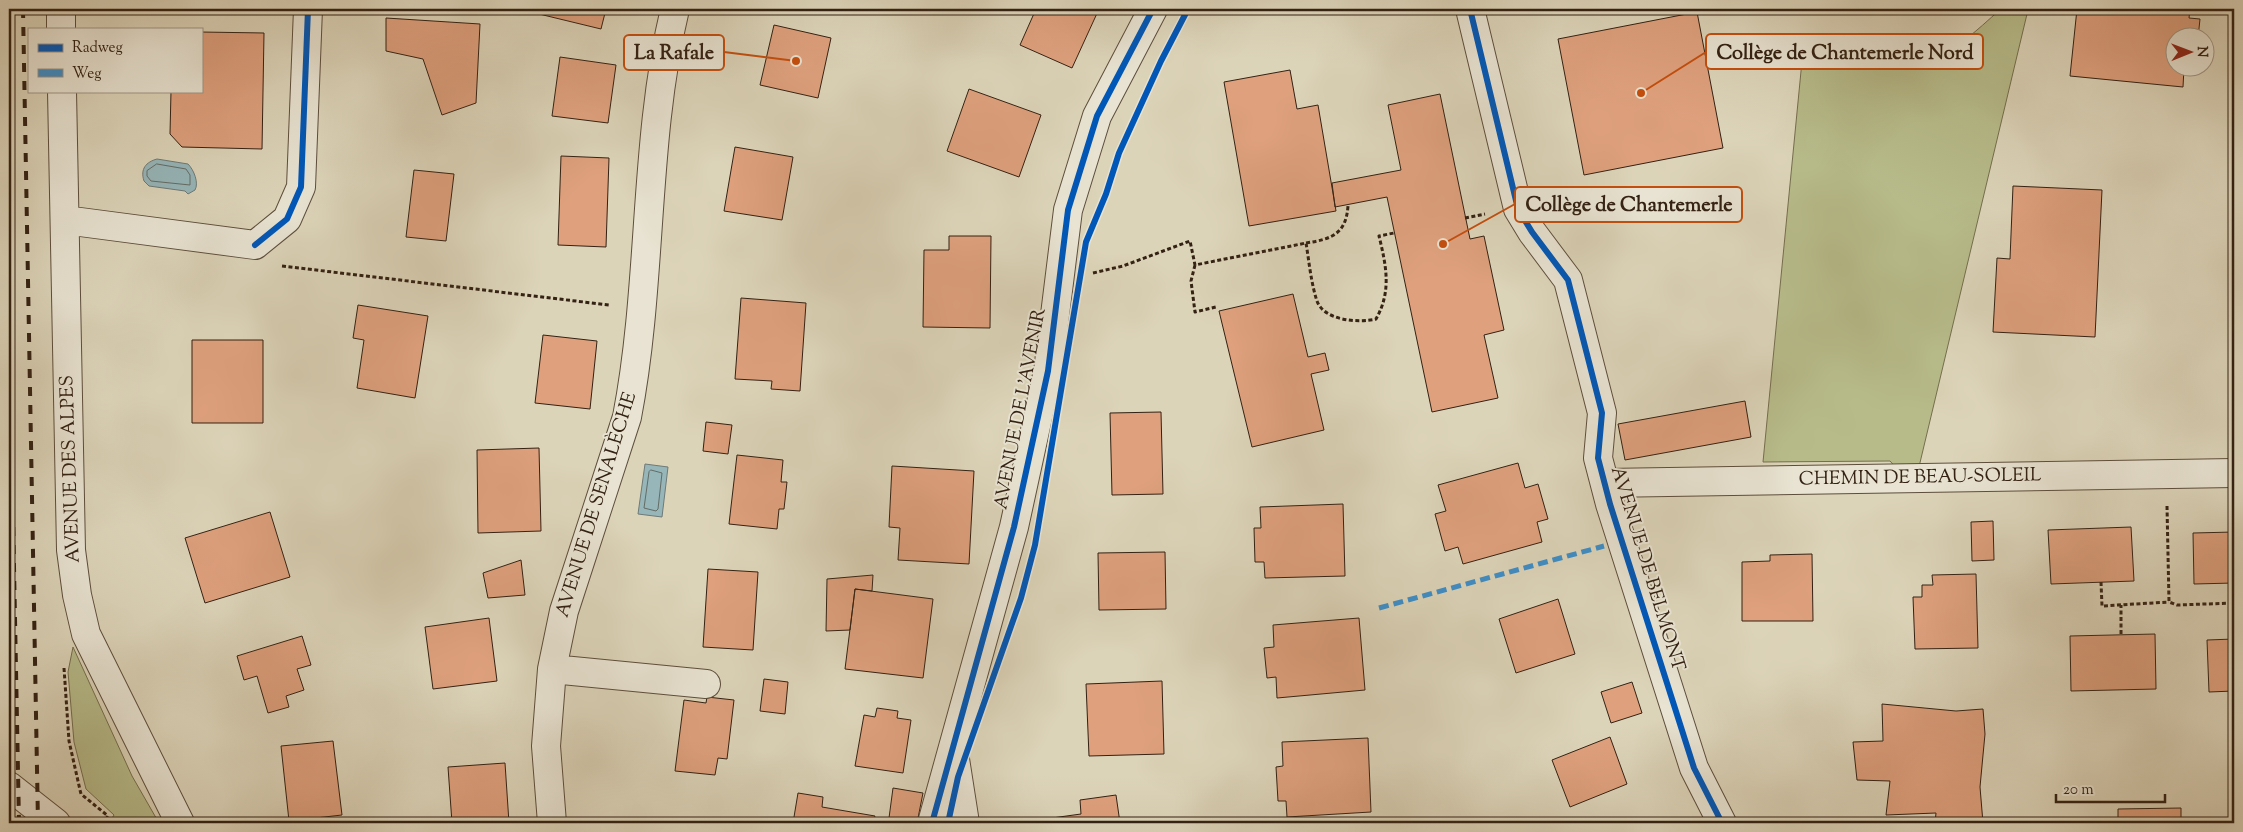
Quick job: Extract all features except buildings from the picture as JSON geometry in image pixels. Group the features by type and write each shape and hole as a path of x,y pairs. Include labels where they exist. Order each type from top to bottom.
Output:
{"street":[{"path":"61,9 61,28"},
{"path":"65,220 256,245 287,220 300,186 308,9"},
{"name":"AVENUE DE SENALÈCHE","path":"552,823 546,746 552,669 564,611 627,417 633,385 641,312 658,103 675,9"},
{"name":"AVENUE DE L'AVENIR","path":"932,823 954,750 1014,527 1046,380 1068,210 1097,116 1153,9"},
{"name":"AVENUE DE BELMONT","path":"1470,9 1518,209 1532,232 1568,280 1602,413 1598,458 1610,504 1694,768 1722,823"},
{"name":"AVENUE DES ALPES","path":"62,92 72,550 77,595 86,634 180,823"},
{"name":"CHEMIN DE BEAU-SOLEIL","path":"1605,483 2234,473"},
{"path":"552,669 706,684"},
{"path":"954,750 965,823"},
{"path":"9,786 56,823"}],"path":[{"path":"1195,265 1324,240 1338,233 1347,220 1348,206"},
{"path":"1306,243 1318,303 1335,318 1366,321 1376,318 1387,294 1388,278 1380,236 1394,233"},
{"path":"1088,274 1123,266 1190,240 1195,265 1191,281 1195,312 1216,307"},
{"path":"256,245 274,265 614,306"},
{"path":"2167,505 2168,602"},
{"path":"2102,582 2102,606 2168,602 2177,605 2234,603"},
{"path":"2120,634 2121,605"},
{"path":"65,666 63,674 69,741 80,790 81,794 108,816 104,822"}],"green space":[{"path":"2001,9 2020,9 2027,14 1918,471 1901,473 1890,461 1763,462 1802,61 1843,66 1885,67 1925,59 1945,52 1963,41"},
{"path":"73,647 132,776 159,823 109,823 114,815 86,789 74,742 68,672"}],"water":[{"path":"157,159 188,164 195,177 195,190 188,194 185,191 149,186 144,181 143,170 147,164"},
{"path":"645,464 668,467 662,517 638,514"}],"railway":[{"path":"23,9 38,823"},
{"path":"9,311 19,823"}],"marked path":[{"path":"1379,608 1604,546"}],"cycle path":[{"path":"255,245 287,219 301,187 308,9"},
{"path":"932,823 1014,527 1048,371 1068,210 1097,116 1153,9"},
{"path":"948,823 958,777 1021,598 1035,545 1086,242 1106,194 1119,153 1161,61 1188,9"},
{"path":"1470,9 1518,209 1532,232 1568,280 1602,413 1598,458 1610,504 1694,768 1722,823"}],"place":[{"name":"La Rafale","path":"796,61"},
{"name":"Collège de Chantemerle Nord","path":"1641,93"},
{"name":"Collège de Chantemerle","path":"1443,244"}]}
